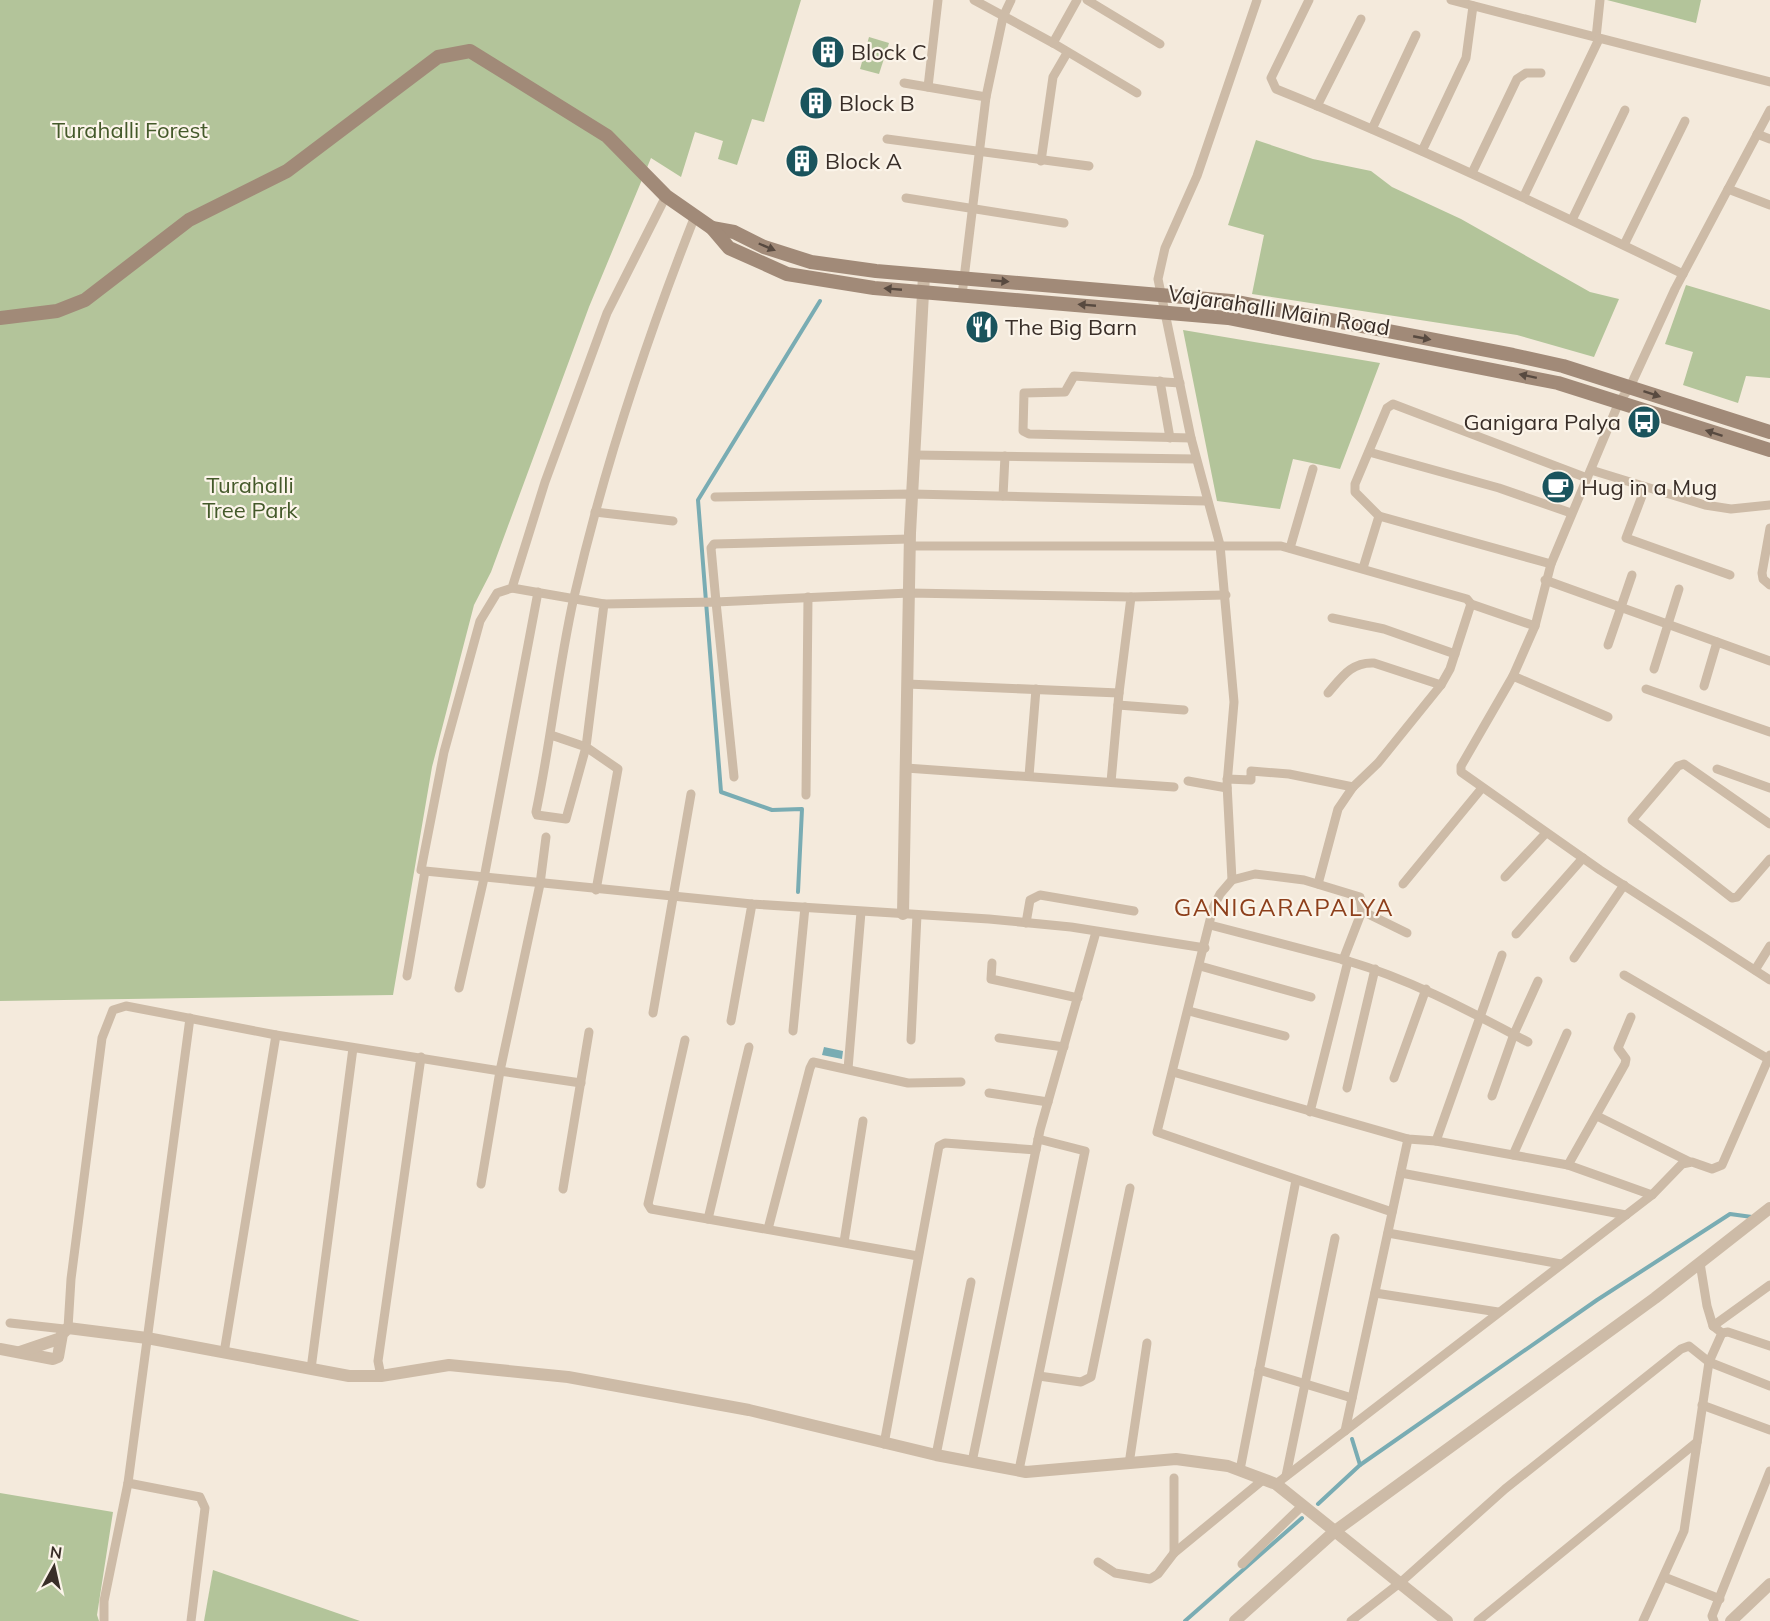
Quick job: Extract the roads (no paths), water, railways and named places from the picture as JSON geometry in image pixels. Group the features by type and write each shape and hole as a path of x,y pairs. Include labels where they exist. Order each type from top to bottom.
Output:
{"main road":[{"name":"Vajarahalli Main Road","path":"0,318 57,311 85,300 189,220 286,171 438,57 470,51 607,136 666,196 712,228 729,248 787,274 839,284 1228,318 1558,383 1770,450"},
{"name":"Vajarahalli Main Road","path":"712,228 734,232 764,247 811,262 924,275 1231,301 1513,355 1563,366 1770,432"}],"street":[{"path":"928,87 938,0"},
{"path":"974,0 1053,43 1137,93"},
{"path":"962,295 986,97 1003,17 1011,0"},
{"path":"1053,43 1077,0"},
{"path":"1087,0 1160,44"},
{"path":"1232,880 1227,784 1234,702 1220,545 1206,501 1191,438 1158,279 1165,248 1197,176 1257,0"},
{"path":"1309,0 1271,78 1276,89 1524,196 1683,274"},
{"path":"1452,0 1770,82"},
{"path":"1524,196 1598,39 1600,0"},
{"path":"1422,151 1466,58 1473,6"},
{"path":"1317,106 1361,19"},
{"path":"1372,129 1416,35"},
{"path":"1041,161 1053,77 1067,53"},
{"path":"1472,173 1517,79 1526,73 1541,73"},
{"path":"904,83 986,97"},
{"path":"1572,220 1625,110"},
{"path":"1770,110 1683,274 1630,387 1619,402 1551,564 1545,580 1535,626 1513,676 1461,766 1461,772 1546,833 1770,980"},
{"path":"1624,245 1685,121"},
{"path":"1757,134 1770,140"},
{"path":"887,139 1089,166"},
{"path":"1728,189 1770,205"},
{"path":"512,588 545,482 606,313 666,196"},
{"path":"906,198 1064,224"},
{"path":"604,604 586,747 566,819 537,815 574,600 595,512 664,294 695,216"},
{"path":"903,914 910,542 924,275"},
{"path":"1180,383 1074,376 1065,392 1026,392 1023,396 1023,431 1029,434 1191,438"},
{"path":"1160,381 1170,438"},
{"path":"1551,564 1379,516 1355,492 1355,484 1388,408 1393,404 1589,474 1716,507 1731,509 1770,505"},
{"path":"1369,452 1498,488 1571,513"},
{"path":"914,455 1196,459"},
{"path":"1003,496 1005,456"},
{"path":"1290,548 1313,469"},
{"path":"1645,488 1626,538 1730,575"},
{"path":"715,497 912,494 1206,501"},
{"path":"595,512 673,521"},
{"path":"1363,568 1379,516"},
{"path":"1770,528 1762,573 1763,579 1770,585"},
{"path":"734,777 711,548 714,544 910,542 1220,545 1290,548 1467,599 1471,604 1535,626"},
{"path":"1608,645 1632,575"},
{"path":"1545,580 1770,661"},
{"path":"1205,948 1026,923 752,904 596,890 421,870 462,678 480,621 497,593 512,588 604,604 716,602 909,592 1131,597 1226,595"},
{"path":"1654,669 1679,590"},
{"path":"459,988 484,878 538,592"},
{"path":"806,795 808,597"},
{"path":"1111,782 1131,597"},
{"path":"1317,884 1338,809 1353,787 1378,763 1441,685 1455,654 1471,604"},
{"path":"1332,618 1384,629 1455,654"},
{"path":"1704,686 1717,642"},
{"path":"1328,693 1354,665 1364,663 1374,663 1441,685"},
{"path":"1513,676 1608,717"},
{"path":"907,684 1119,693"},
{"path":"1029,776 1036,689"},
{"path":"1646,689 1770,732"},
{"path":"1118,705 1184,710"},
{"path":"551,735 586,747 618,769 596,890"},
{"path":"1769,863 1737,897 1732,898 1632,820 1678,766 1684,764 1770,825"},
{"path":"906,768 1174,787"},
{"path":"1717,769 1770,788"},
{"path":"1188,782 1227,784 1251,780 1251,771 1289,774 1353,787"},
{"path":"1403,884 1482,788"},
{"path":"653,1013 691,794"},
{"path":"1505,878 1546,833"},
{"path":"481,1184 500,1071 540,884 546,837"},
{"path":"1516,934 1583,858"},
{"path":"407,976 425,871"},
{"path":"1310,1112 1345,961 1362,911 1360,897 1317,884 1255,874 1232,880 1220,894 1213,908 1205,948 1157,1132 1392,1212"},
{"path":"1574,958 1624,885"},
{"path":"1026,923 1030,900 1040,895 1134,910"},
{"path":"731,1021 752,904"},
{"path":"794,1031 805,907"},
{"path":"1362,911 1407,933"},
{"path":"848,1069 861,912"},
{"path":"911,1040 917,915"},
{"path":"1210,925 1376,969 1426,989 1528,1042"},
{"path":"972,1462 1038,1139 1096,932"},
{"path":"1755,970 1770,946"},
{"path":"1436,1141 1502,955"},
{"path":"992,963 991,979 1078,998"},
{"path":"1200,966 1311,997"},
{"path":"1347,1088 1376,969"},
{"path":"1597,1116 1688,1161 1712,1169 1722,1165 1769,1058 1624,975"},
{"path":"1492,1096 1514,1034 1538,981"},
{"path":"1394,1078 1426,989"},
{"path":"0,1349 53,1359 58,1357 65,1332 102,1038 113,1010 126,1006 276,1035 581,1083"},
{"path":"1189,1011 1285,1036"},
{"path":"1568,1165 1625,1064 1626,1059 1618,1048 1618,1041 1631,1017"},
{"path":"104,1621 104,1601 128,1483 190,1018"},
{"path":"563,1189 589,1032"},
{"path":"1514,1155 1567,1033"},
{"path":"224,1353 276,1035"},
{"path":"999,1038 1064,1047"},
{"path":"685,1040 648,1204 653,1210 918,1256"},
{"path":"708,1219 749,1047"},
{"path":"311,1369 353,1048"},
{"path":"381,1377 378,1361 421,1057"},
{"path":"768,1229 811,1064 817,1062 908,1083 961,1082"},
{"path":"1173,1072 1408,1139 1436,1141 1568,1165 1652,1195"},
{"path":"989,1093 1048,1102"},
{"path":"844,1242 863,1120"},
{"path":"1019,1470 1085,1151 1038,1139"},
{"path":"1345,1431 1408,1139"},
{"path":"884,1444 941,1143 1036,1150"},
{"path":"1098,1562 1114,1573 1150,1579 1158,1574 1174,1553 1270,1482 1286,1476 1652,1195 1682,1164 1688,1161"},
{"path":"1401,1173 1626,1215"},
{"path":"1240,1470 1296,1180"},
{"path":"1039,1376 1081,1382 1091,1377 1130,1188"},
{"path":"1235,1621 1335,1531 1700,1263 1761,1215"},
{"path":"1388,1233 1561,1264"},
{"path":"1286,1476 1335,1238"},
{"path":"1700,1263 1713,1326 1722,1333 1728,1332 1770,1346"},
{"path":"936,1455 971,1282"},
{"path":"1713,1326 1770,1286"},
{"path":"1375,1293 1498,1312"},
{"path":"10,1323 65,1332 147,1338 349,1376 381,1377 449,1365 567,1377 749,1410 884,1444 1019,1470 1176,1459 1228,1466 1270,1482 1303,1505 1447,1621"},
{"path":"19,1353 65,1332"},
{"path":"1643,1621 1684,1531 1709,1362 1722,1333"},
{"path":"1129,1464 1147,1342"},
{"path":"1351,1621 1401,1582 1504,1489 1681,1349 1689,1346 1709,1362 1770,1386"},
{"path":"1259,1370 1352,1398"},
{"path":"1702,1405 1770,1430"},
{"path":"1478,1621 1697,1442"},
{"path":"1714,1621 1712,1616 1770,1471"},
{"path":"1174,1478 1174,1553"},
{"path":"128,1483 200,1497 204,1502 191,1621"},
{"path":"1242,1564 1303,1505"},
{"path":"1664,1577 1720,1599"},
{"path":"1731,1621 1770,1584"}],"water":[{"path":"824,1047 843,1051 842,1059 822,1055"}],"waterway":[{"path":"798,892 802,809 772,810 721,792 698,500 820,301"},
{"path":"1318,1504 1360,1465 1597,1300 1730,1214 1752,1217"},
{"path":"1352,1439 1360,1465"},
{"path":"1185,1621 1302,1518"}],"place":[{"name":"Block C","path":"828,52"},
{"name":"Block B","path":"816,103"},
{"name":"Block A","path":"802,161"},
{"name":"The Big Barn","path":"982,327"},
{"name":"Ganigara Palya","path":"1644,422"},
{"name":"Hug in a Mug","path":"1558,487"}],"district":[{"name":"GANIGARAPALYA","path":"1284,908"}],"park label":[{"name":"Turahalli Forest","path":"130,130"},
{"name":"Turahalli Tree Park","path":"250,498"}]}
